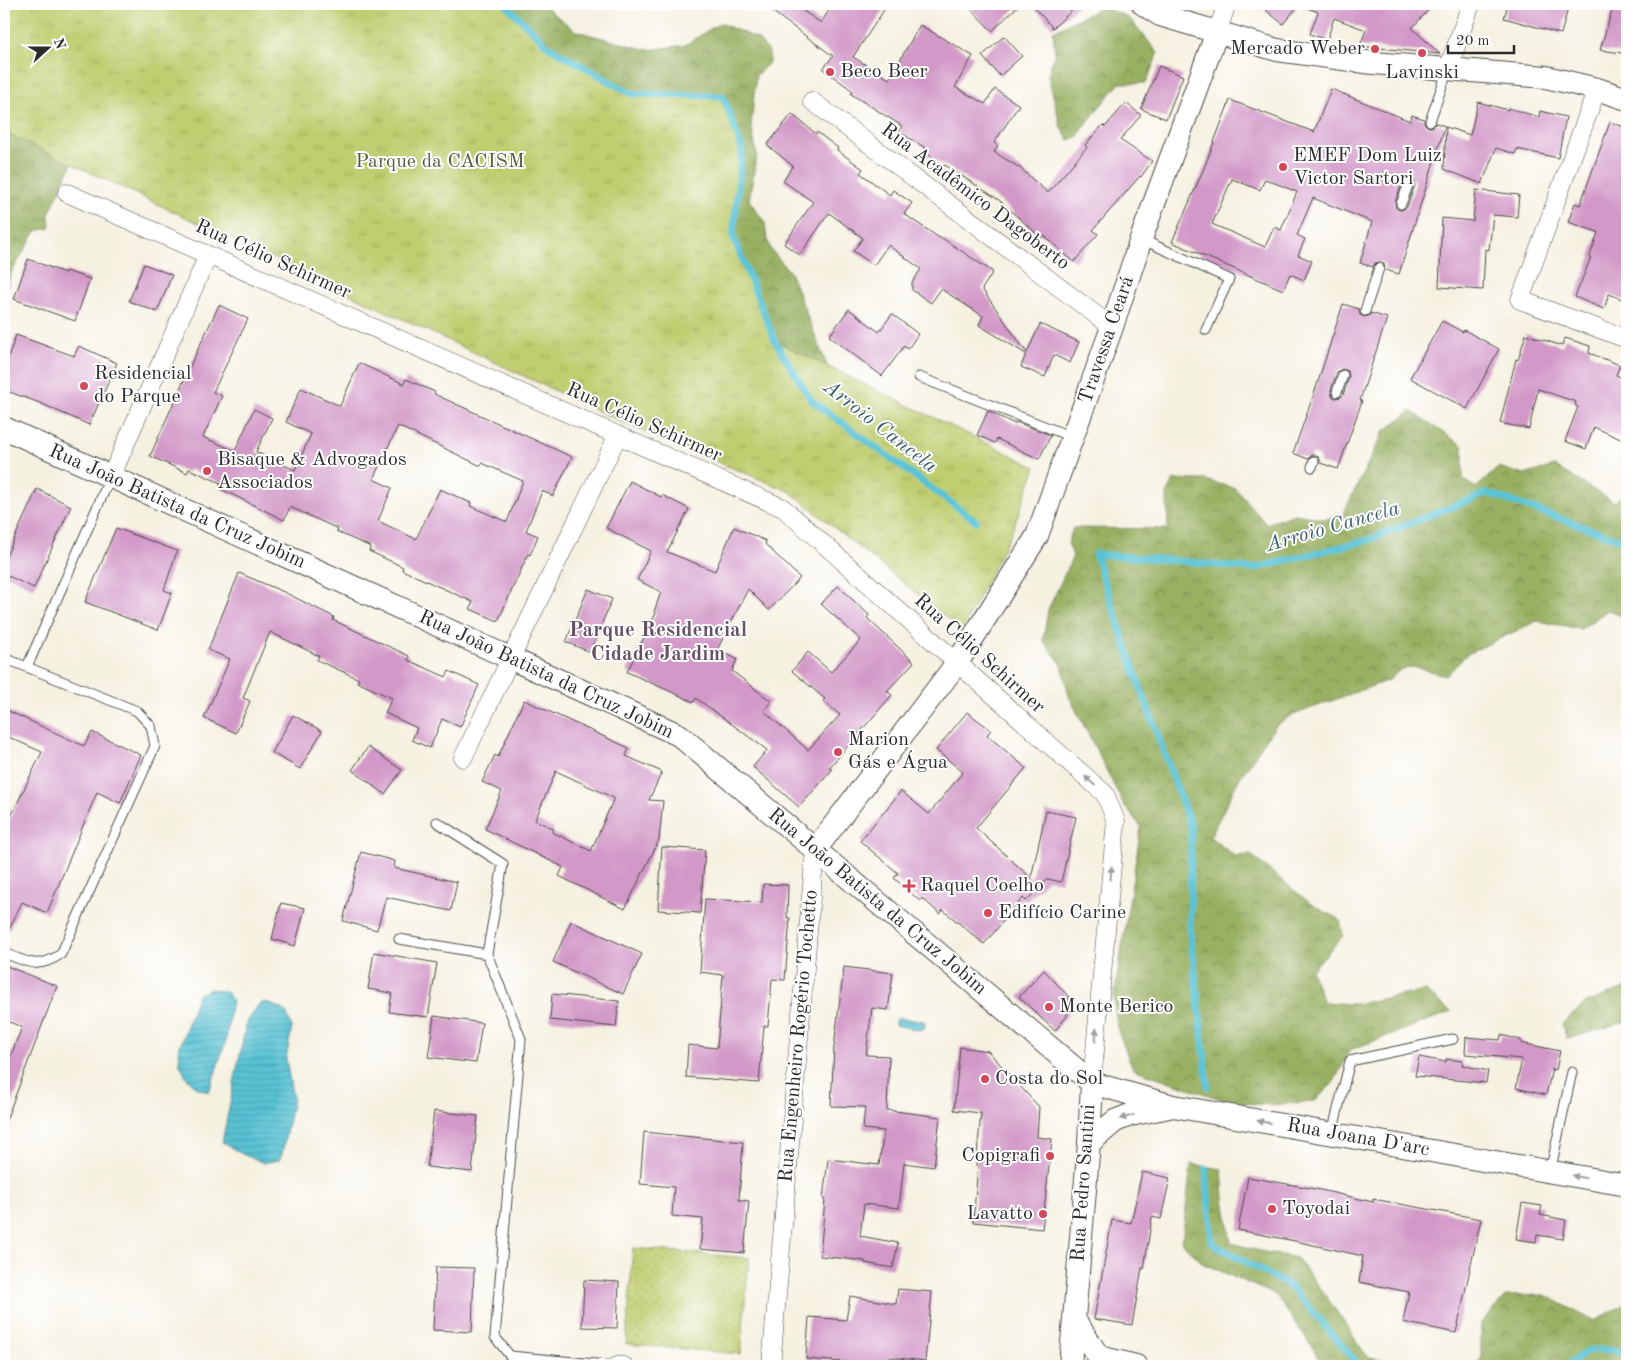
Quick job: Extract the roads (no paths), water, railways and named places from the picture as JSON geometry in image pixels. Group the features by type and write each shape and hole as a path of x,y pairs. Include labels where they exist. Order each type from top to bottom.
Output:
{"street":[{"path":"1143,4 1160,15 1277,50 1373,63 1546,77 1597,89 1627,100"},
{"name":"Travessa Ceará","path":"957,663 1037,536 1141,239 1227,4"},
{"path":"1448,69 1471,4"},
{"path":"1597,89 1520,300 1627,339"},
{"name":"Rua Acadêmico Dagoberto","path":"812,101 1112,326"},
{"name":"Rua Célio Schirmer","path":"67,192 783,508 1104,794 1116,821"},
{"path":"110,477 208,255"},
{"name":"Rua João Batista da Cruz Jobim","path":"4,428 678,735 1092,1083"},
{"path":"463,758 618,435"},
{"path":"815,850 957,663"},
{"name":"Rua Pedro Santini","path":"1070,1366 1092,1083 1116,821"},
{"name":"Rua Engenheiro Rogério Tochetto","path":"771,1366 815,850"},
{"name":"Rua Joana D'arc","path":"1092,1083 1172,1106 1627,1185"},
{"path":"1088,1143 1115,1121 1130,1115 1172,1106"},
{"path":"1074,1319 1092,1362 1136,1366"}],"lane":[{"path":"1430,121 1448,69"},
{"path":"1402,204 1409,183"},
{"path":"1141,239 1229,279 1206,330"},
{"path":"1365,311 1380,268"},
{"path":"1337,392 1344,375"},
{"path":"919,377 1073,437"},
{"path":"27,667 110,477"},
{"path":"4,658 137,711 150,726 155,746 61,954 49,962 33,964 4,953"},
{"path":"437,822 503,864 487,954 521,1038 495,1337 510,1356 620,1366"},
{"path":"399,939 487,954"},
{"path":"1332,1134 1350,1061 1453,1039"},
{"path":"1550,1172 1572,1072"}],"water":[{"path":"212,989 227,993 232,1000 226,1040 209,1092 197,1088 186,1077 180,1064 179,1049 198,994"},
{"path":"265,1002 286,1012 292,1027 286,1059 293,1099 282,1154 279,1160 264,1163 242,1154 222,1142 246,1024 258,1005"},
{"path":"899,1018 924,1021 924,1029 919,1030 895,1025 895,1020"}],"waterway":[{"name":"Arroio Cancela","path":"505,4 549,47 632,94 723,96 742,149 733,236 775,341 811,400 976,521"},
{"name":"Arroio Cancela","path":"1208,1086 1190,930 1191,827 1133,667 1095,554 1252,569 1368,540 1487,493 1627,542"},
{"path":"1206,1169 1212,1243 1291,1287 1360,1366"},
{"path":"1565,1366 1589,1350 1627,1351"}],"place":[{"name":"Mercado Weber","path":"1375,49"},
{"name":"Lavinski","path":"1422,53"},
{"name":"Beco Beer","path":"830,72"},
{"name":"EMEF Dom Luiz Victor Sartori","path":"1283,167"},
{"name":"Residencial do Parque","path":"84,386"},
{"name":"Bisaque & Advogados Associados","path":"207,471"},
{"name":"Marion Gás e Água","path":"838,752"},
{"name":"Raquel Coelho","path":"909,886"},
{"name":"Edifício Carine","path":"988,913"},
{"name":"Monte Berico","path":"1049,1007"},
{"name":"Costa do Sol","path":"985,1079"},
{"name":"Copigrafi","path":"1050,1156"},
{"name":"Toyodai","path":"1272,1209"},
{"name":"Lavatto","path":"1043,1214"}],"district":[{"name":"Parque Residencial Cidade Jardim","path":"658,642"}],"park label":[{"name":"Parque da CACISM","path":"440,162"}]}
